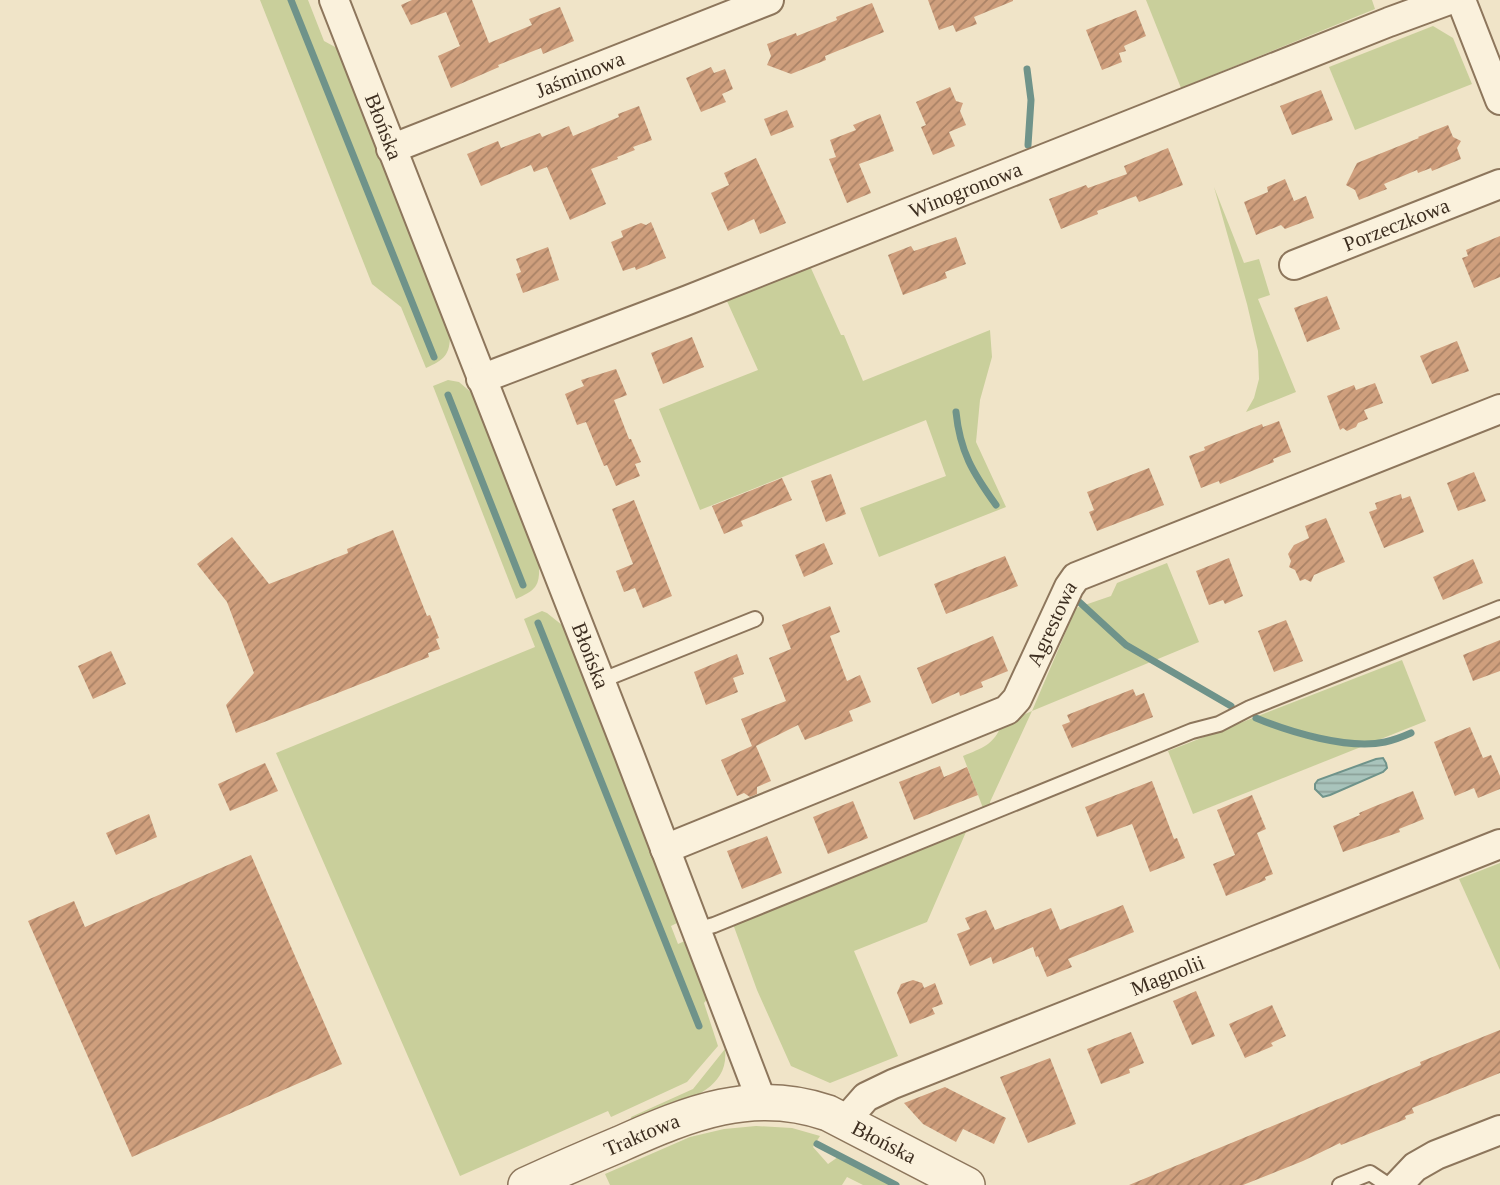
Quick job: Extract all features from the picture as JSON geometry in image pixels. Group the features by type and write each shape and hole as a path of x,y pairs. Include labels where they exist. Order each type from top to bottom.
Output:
{"street":[{"name":"Błońska","path":"334,0 762,1102 811,1107 845,1121 967,1185"},
{"name":"Jaśminowa","path":"391,149 769,0"},
{"name":"Winogronowa","path":"481,379 1449,0"},
{"path":"1461,0 1500,100"},
{"name":"Porzeczkowa","path":"1294,265 1500,184"},
{"name":"Agrestowa","path":"665,849 1007,710 1017,699 1076,577 1500,410"},
{"name":"Magnolii","path":"845,1121 866,1097 893,1083 1500,844"},
{"name":"Traktowa","path":"526,1185 696,1113 731,1104 762,1102"},
{"path":"1398,1185 1415,1167 1436,1155 1500,1130"}],"lane":[{"path":"696,930 1179,737 1219,724 1250,708 1500,608"},
{"path":"600,681 755,620"},
{"path":"1340,1185 1370,1173 1388,1185"}],"green space":[{"path":"260,0 308,0 324,41 337,48 450,335 445,356 426,368 401,307 372,284"},
{"path":"1146,0 1372,0 1375,9 1181,88"},
{"path":"1433,26 1453,38 1472,84 1355,130 1329,67"},
{"path":"1214,187 1244,263 1259,259 1270,295 1258,299 1296,392 1246,412 1254,398 1259,379 1258,351"},
{"path":"810,266 863,381 990,330 992,357 980,400 976,442 1006,507 879,557 860,508 946,476 926,420 700,510 659,409 758,370 726,299"},
{"path":"448,380 459,382 473,394 539,565 535,587 516,599 433,386"},
{"path":"1167,563 1199,642 1032,711 1076,608 1111,596 1117,583"},
{"path":"542,611 562,625 679,922 671,926 678,944 687,940 709,997 704,1003 718,1046 687,1082 611,1117 608,1111 460,1176 276,753 535,647 524,619"},
{"path":"1402,660 1426,721 1193,814 1168,751"},
{"path":"1032,711 990,802 991,805 983,808 963,756 991,741 1002,724"},
{"path":"969,825 927,922 854,951 898,1056 830,1083 791,1066 757,990 733,924"},
{"path":"1500,863 1500,970 1459,879"},
{"path":"725,1049 722,1071 710,1086 693,1097 633,1124 631,1117 693,1089"},
{"path":"756,1126 792,1128 820,1136 813,1147 828,1164 838,1157 891,1185 863,1185 847,1177 842,1185 610,1185 605,1174 690,1137 724,1129"}],"water":[{"path":"1383,758 1387,768 1383,772 1323,797 1315,789 1318,780"}],"building":[{"path":"412,0 472,0 489,43 532,25 529,19 560,7 574,41 543,54 541,48 451,88 438,56 460,46 446,12 411,25 401,5"},
{"path":"928,0 1013,1 974,17 977,24 956,32 953,25 939,30"},
{"path":"872,3 884,32 825,56 826,60 791,74 767,65 771,56 767,44 796,33 797,36"},
{"path":"1136,10 1146,36 1124,46 1126,51 1119,53 1122,62 1102,70 1086,30"},
{"path":"711,67 714,73 725,69 733,89 722,94 726,102 701,112 686,78"},
{"path":"950,87 956,101 963,103 960,111 966,125 949,132 955,146 933,155 921,127 926,125 916,102"},
{"path":"1321,90 1333,120 1292,135 1280,106"},
{"path":"639,106 652,140 633,147 635,150 617,157 618,159 591,169 606,204 570,220 547,167 534,172 531,165 481,186 467,154 498,141 501,148 540,133 542,137 569,126 573,136"},
{"path":"787,110 794,127 771,136 764,119"},
{"path":"880,114 894,151 859,164 871,193 847,203 829,159 836,157 830,140 856,130 853,125"},
{"path":"1448,125 1453,137 1461,141 1457,148 1461,159 1432,171 1431,168 1418,173 1417,170 1384,184 1387,189 1359,200 1355,190 1346,185 1357,163"},
{"path":"1168,148 1183,185 1139,202 1136,196 1061,229 1049,199 1127,174 1124,166"},
{"path":"756,158 786,223 760,234 754,219 728,231 711,193 729,185 724,173"},
{"path":"1285,179 1294,201 1306,196 1314,218 1285,229 1281,225 1256,235 1244,202 1268,192 1267,187"},
{"path":"651,222 666,258 636,270 635,267 623,271 611,242 623,237 621,231"},
{"path":"1500,236 1500,277 1474,288 1462,258 1468,256 1466,250"},
{"path":"956,237 966,264 945,272 947,278 903,295 888,255 911,246 914,251"},
{"path":"548,247 559,280 523,293 516,274 521,272 516,259"},
{"path":"1327,296 1340,329 1307,342 1294,308"},
{"path":"692,337 704,367 663,384 651,353"},
{"path":"1457,341 1469,371 1432,384 1420,356"},
{"path":"616,369 627,395 614,400 641,462 635,464 640,476 616,486 607,465 604,466 586,422 577,425 565,394 584,386 581,380"},
{"path":"1375,383 1383,403 1364,410 1368,419 1358,423 1356,427 1347,431 1343,428 1340,430 1327,396 1354,385 1356,390"},
{"path":"1279,421 1291,452 1273,459 1274,462 1220,484 1219,481 1201,488 1189,456 1205,450 1204,447 1262,424 1263,427"},
{"path":"1149,468 1164,505 1097,531 1089,512 1094,510 1087,492"},
{"path":"1474,472 1486,501 1458,511 1447,483"},
{"path":"831,474 846,514 826,522 811,481"},
{"path":"782,478 792,500 741,521 743,526 724,534 712,506"},
{"path":"1401,494 1402,499 1410,496 1424,532 1384,548 1369,512 1377,509 1375,503"},
{"path":"634,500 672,596 643,608 635,588 624,592 616,571 633,564 612,509"},
{"path":"1326,518 1345,562 1314,575 1311,582 1305,579 1300,581 1295,570 1289,567 1291,561 1288,554 1294,545 1309,538 1305,526"},
{"path":"393,530 427,616 430,615 439,638 436,639 440,649 428,653 429,657 236,733 226,705 254,673 227,602 197,564 232,537 269,584 348,553 347,549"},
{"path":"824,543 833,564 804,577 795,555"},
{"path":"1005,556 1018,586 946,614 934,584"},
{"path":"1229,558 1243,596 1225,604 1223,600 1209,605 1196,571"},
{"path":"1473,559 1483,583 1443,600 1433,577"},
{"path":"830,606 840,632 830,636 847,681 860,675 871,702 849,711 853,721 805,740 798,725 756,746 771,781 757,787 757,794 750,797 744,793 737,796 721,760 752,746 741,719 786,701 769,658 791,649 782,625"},
{"path":"1286,620 1303,661 1274,672 1258,631"},
{"path":"993,636 1008,671 981,682 983,687 960,696 959,692 932,704 917,668"},
{"path":"1500,640 1500,671 1473,681 1463,655"},
{"path":"111,651 126,684 93,699 78,666"},
{"path":"737,654 744,674 733,678 738,692 706,705 694,672"},
{"path":"1133,689 1136,696 1144,693 1153,717 1072,748 1062,725 1070,722 1067,715"},
{"path":"1470,727 1483,758 1491,755 1500,776 1500,789 1478,798 1474,788 1455,796 1434,742"},
{"path":"265,763 278,791 230,811 218,784"},
{"path":"940,766 944,777 967,767 978,795 914,820 899,782"},
{"path":"1152,781 1174,839 1177,838 1185,858 1150,872 1132,824 1097,837 1085,807"},
{"path":"1413,791 1424,819 1399,829 1400,832 1343,852 1333,826"},
{"path":"1252,795 1266,829 1257,833 1273,874 1265,877 1266,880 1226,896 1213,864 1235,855 1217,810"},
{"path":"853,801 868,838 828,854 813,817"},
{"path":"149,814 157,837 116,855 106,833"},
{"path":"767,836 782,873 742,889 727,851"},
{"path":"251,855 342,1064 132,1157 28,921 74,901 85,927"},
{"path":"1123,905 1134,932 1068,959 1072,967 1047,977 1033,947 993,964 991,957 970,966 957,934 970,929 965,918 986,910 995,930 1051,908 1060,930"},
{"path":"913,980 922,983 924,988 935,983 943,1004 932,1008 935,1014 910,1024 897,993 901,984"},
{"path":"1196,991 1215,1036 1192,1045 1173,1001"},
{"path":"1272,1005 1286,1036 1271,1043 1273,1046 1245,1058 1229,1024"},
{"path":"1500,1030 1500,1073 1412,1108 1414,1113 1405,1116 1406,1119 1341,1145 1340,1143 1243,1185 1129,1185 1421,1065 1420,1062"},
{"path":"1131,1032 1144,1063 1129,1069 1130,1073 1101,1084 1087,1049"},
{"path":"1050,1058 1076,1124 1028,1143 1000,1077"},
{"path":"945,1087 1006,1118 994,1144 963,1129 956,1142 923,1124 904,1103"}],"waterway":[{"path":"291,0 434,357"},
{"path":"1027,69 1031,100 1028,145"},
{"path":"448,395 523,585"},
{"path":"956,412 964,451 996,505"},
{"path":"1075,598 1126,645 1231,706"},
{"path":"538,623 699,1026"},
{"path":"1256,718 1302,734 1354,744 1385,742 1411,733"},
{"path":"817,1144 896,1185"}]}
